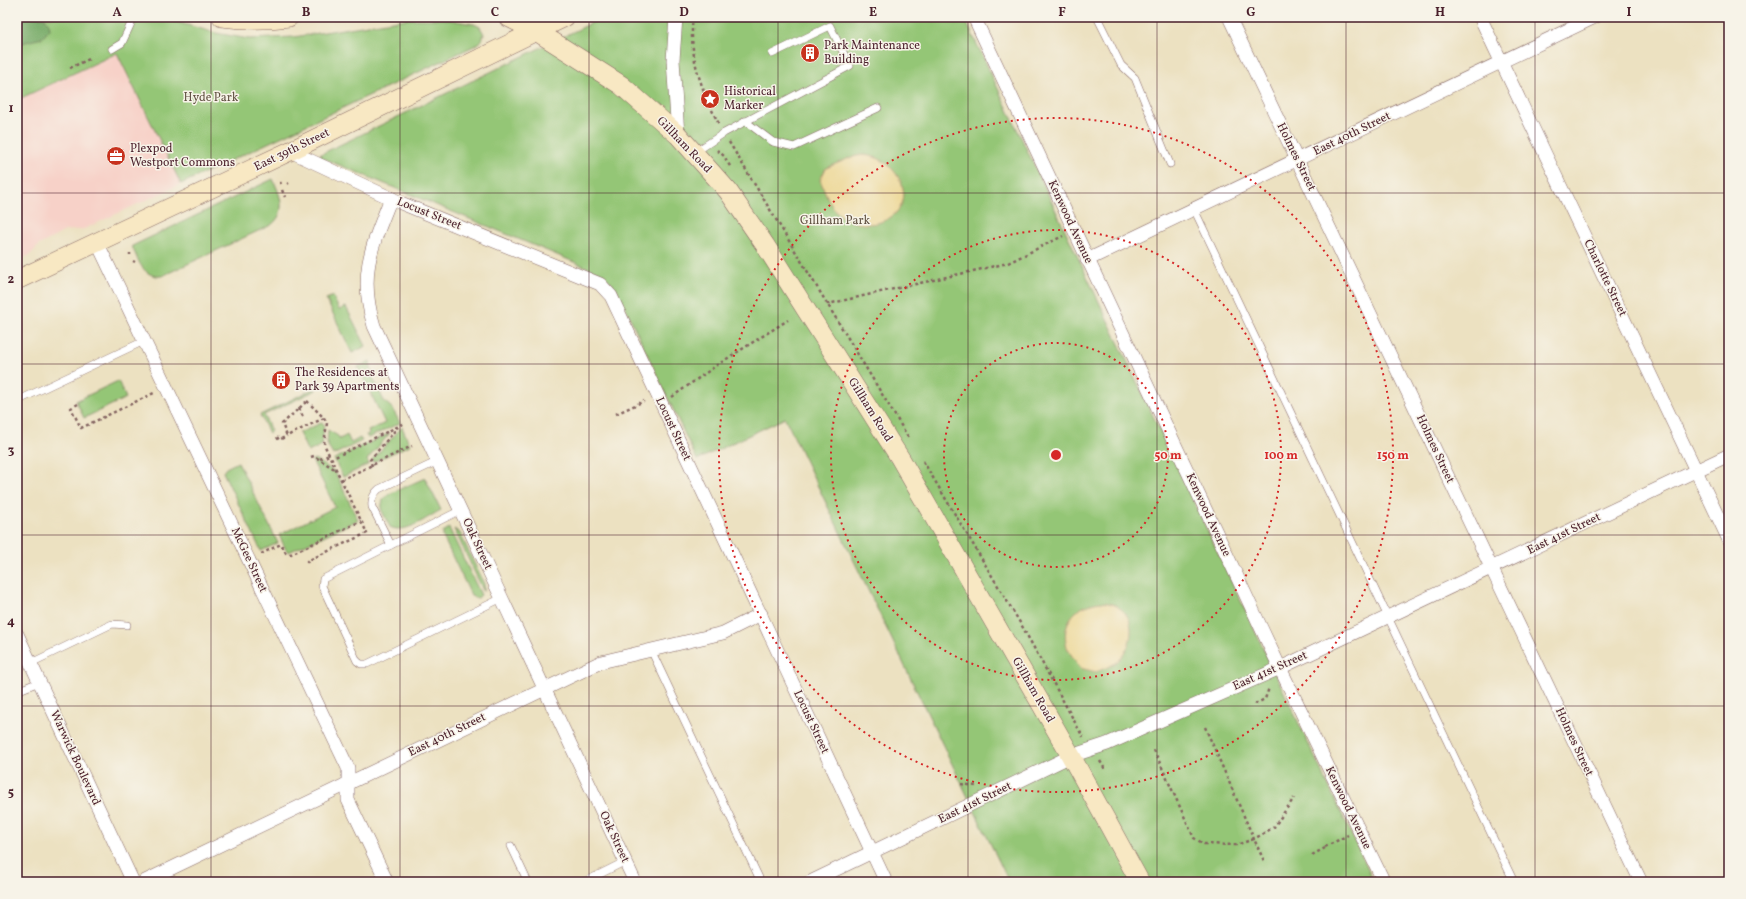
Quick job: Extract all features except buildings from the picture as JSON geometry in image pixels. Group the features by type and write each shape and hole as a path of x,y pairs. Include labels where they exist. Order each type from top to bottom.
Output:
{"main road":[{"path":"222,17 239,20 289,17"},
{"name":"Gillham Road","path":"508,17 536,31 622,85 678,135 728,191 765,245 900,458 1071,756 1140,882"},
{"name":"East 39th Street","path":"17,280 290,151 565,17"}],"street":[{"path":"676,17 673,60 678,135"},
{"name":"Kenwood Avenue","path":"974,17 1280,668 1384,882"},
{"name":"Holmes Street","path":"1229,17 1641,882"},
{"name":"Charlotte Street","path":"1480,17 1729,540"},
{"name":"East 40th Street","path":"1087,260 1595,17"},
{"name":"Locust Street","path":"290,151 391,198 600,284 611,296 886,882"},
{"name":"Oak Street","path":"391,198 373,242 369,259 367,275 368,301 374,326 636,882"},
{"name":"McGee Street","path":"97,242 348,768 348,800 387,882"},
{"name":"East 41st Street","path":"810,882 1071,756 1107,744 1280,668 1492,569 1729,455"},
{"name":"East 40th Street","path":"143,882 601,662 723,633 761,614"},
{"name":"Warwick Boulevard","path":"17,634 133,882"}],"lane":[{"path":"112,49 122,43 134,17"},
{"path":"1097,17 1121,65 1135,78 1170,164"},
{"path":"694,153 745,121 850,66 830,26 772,54"},
{"path":"745,121 772,142 794,147 878,108"},
{"path":"1194,209 1514,882"},
{"path":"17,401 144,341"},
{"path":"391,545 372,507 374,494 379,489 438,461"},
{"path":"461,510 323,579 322,586 358,663 367,664 502,598"},
{"path":"31,663 112,624 127,625"},
{"path":"651,650 761,882"},
{"path":"17,691 39,682"},
{"path":"511,846 528,882"},
{"path":"584,882 626,861"}],"path":[{"path":"693,17 693,52 701,87 724,133 912,442"},
{"path":"70,68 89,59"},
{"path":"282,190 285,197"},
{"path":"824,299 828,304 1008,263 1067,234"},
{"path":"817,301 824,299"},
{"path":"662,404 713,368 788,320"},
{"path":"78,404 71,408 81,428 154,393"},
{"path":"616,414 644,400"},
{"path":"287,436 282,424 307,401 327,423 324,444 367,533 307,561 308,563"},
{"path":"299,408 303,417"},
{"path":"277,437 279,440 324,418"},
{"path":"331,459 407,422"},
{"path":"372,466 370,460 400,425"},
{"path":"341,480 412,446"},
{"path":"320,459 329,455"},
{"path":"311,457 314,456 320,459 336,470"},
{"path":"920,456 1022,626 1080,733 1106,771"},
{"path":"260,554 281,544 286,553 291,554 361,521"},
{"path":"1255,704 1265,699 1272,683"},
{"path":"1205,727 1264,861"},
{"path":"1154,750 1194,838 1204,844 1236,845 1254,839 1274,827 1294,798"},
{"path":"961,784 980,786"},
{"path":"1312,854 1359,830"}],"shaded area":[{"path":"117,53 181,184 84,229 65,231 39,245 30,255 17,261 17,100"}],"green space":[{"name":"Hyde Park","path":"17,17 159,17 216,33 249,39 294,37 405,19 445,19 474,24 480,27 484,34 482,40 474,46 181,184 117,53 17,100"},
{"path":"17,17 44,17 49,24 50,29 42,38 17,44"},
{"name":"Gillham Park","path":"604,17 964,17 1374,882 1009,882 785,418 697,460 616,288 603,274 320,157 321,154"},
{"path":"273,179 280,197 281,209 276,220 271,225 162,276 150,274 142,267 132,246"},
{"path":"333,296 339,310 346,307 366,346 352,353 326,299"},
{"path":"370,361 372,376 384,401 392,408 400,423 368,438 366,435 369,434 368,431 385,423 358,367"},
{"path":"118,381 126,398 84,418 76,401"},
{"path":"315,388 316,390 264,415 271,431 269,433 260,415"},
{"path":"321,423 324,424 322,445 308,452 299,433"},
{"path":"402,427 410,445 373,462 372,460"},
{"path":"328,430 340,439 347,435 351,443 360,438 362,441 333,455 327,444"},
{"path":"390,433 367,460 369,464 343,477 334,459"},
{"path":"315,459 335,472 358,520 289,552 286,550 279,535 335,507 312,460"},
{"path":"238,462 278,543 261,551 223,472 226,468"},
{"path":"425,478 441,510 423,521 403,529 390,527 381,509 383,500 389,494"},
{"path":"449,528 481,595 478,598 474,598 471,595 443,537 443,532"},
{"path":"454,529 460,533 484,584 484,592"}],"sand":[{"path":"862,155 872,156 884,161 894,171 902,186 903,199 899,210 890,218 878,223 864,224 850,221 838,213 830,202 820,180 826,168 852,157"},
{"path":"1100,602 1110,603 1124,612 1128,618 1131,632 1128,647 1120,659 1112,665 1096,672 1080,668 1068,649 1065,634 1069,620 1073,615 1085,606"}],"place":[{"name":"Park Maintenance Building","path":"810,53"},
{"name":"Historical Marker","path":"710,99"},
{"name":"Plexpod Westport Commons","path":"116,156"},
{"name":"The Residences at Park 39 Apartments","path":"281,380"}]}
